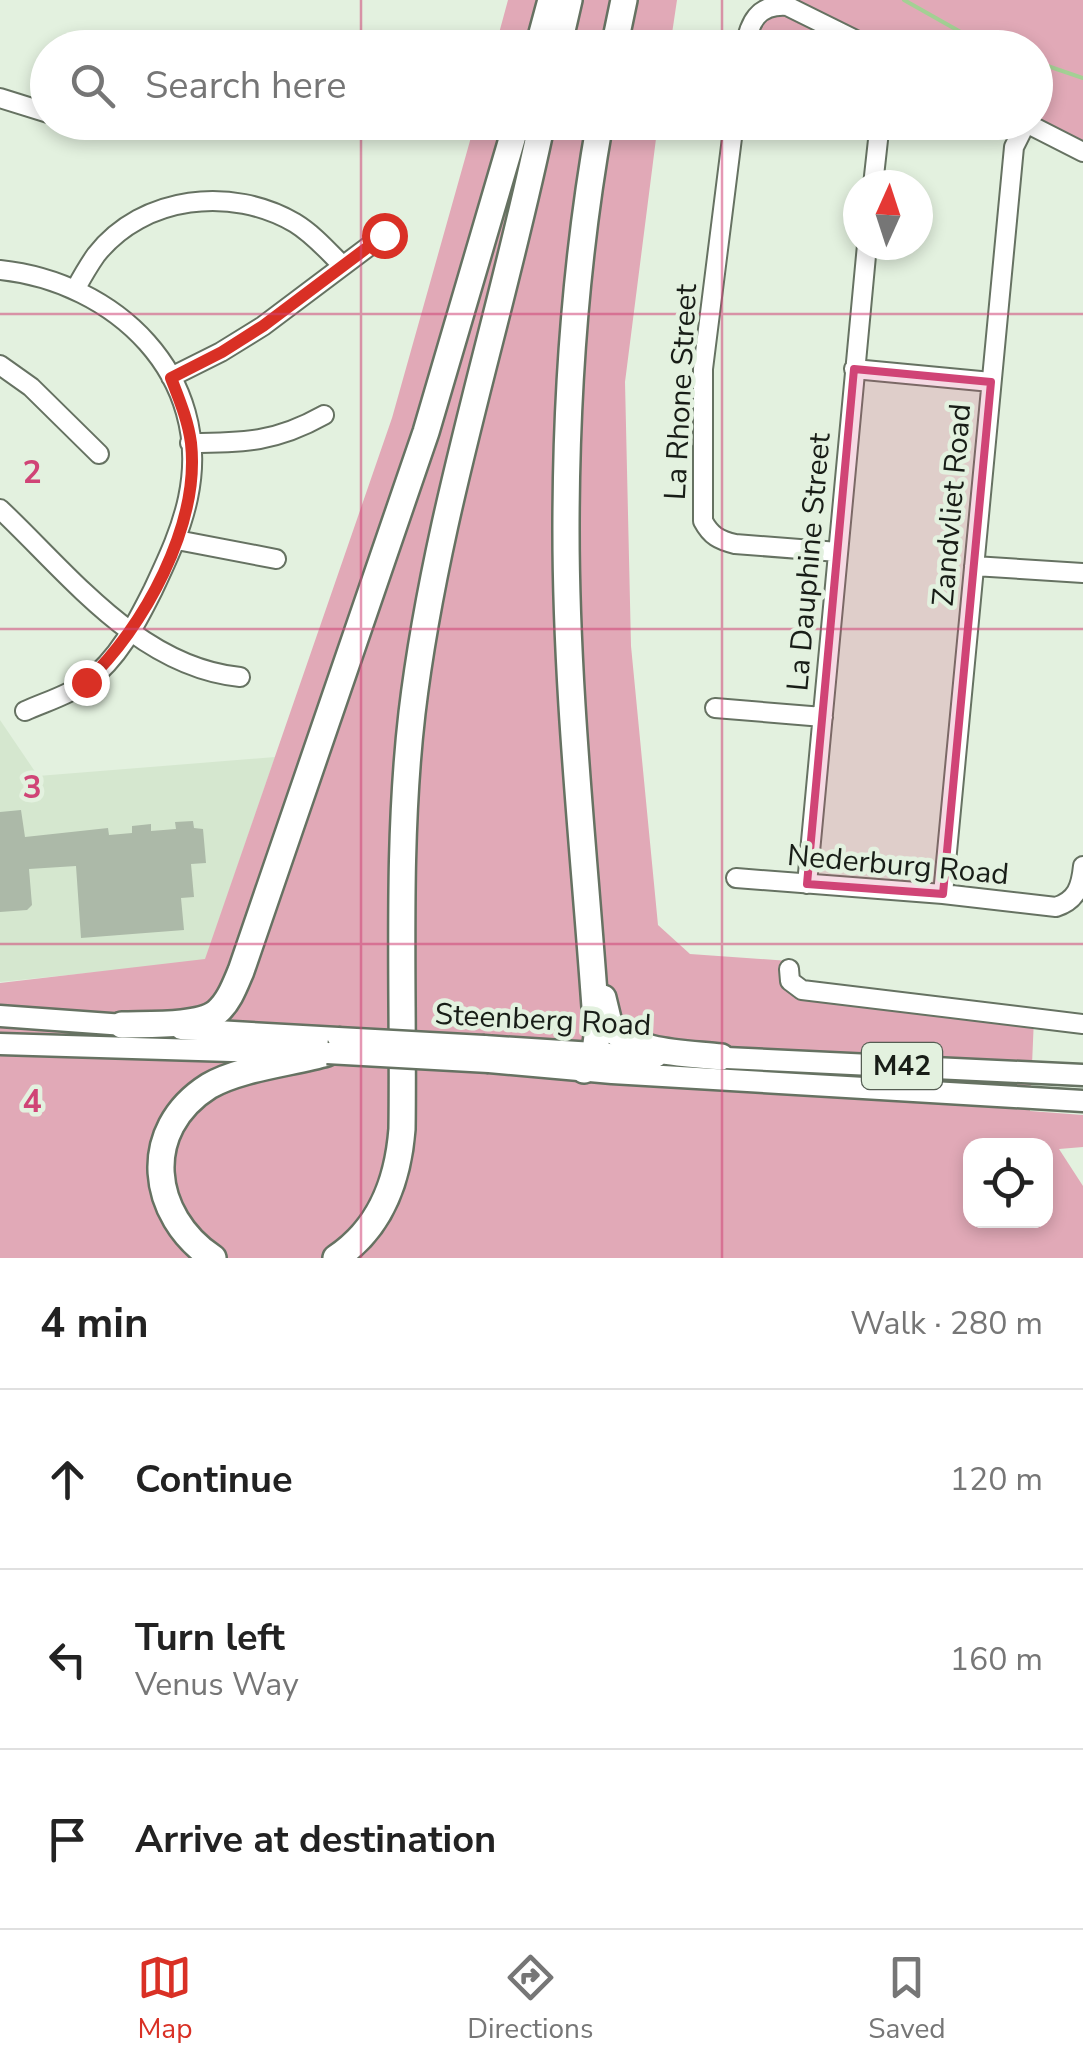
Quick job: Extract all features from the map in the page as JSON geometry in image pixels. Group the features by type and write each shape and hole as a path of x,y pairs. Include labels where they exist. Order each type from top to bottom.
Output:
{"highway":[{"path":"543,30 551,0"},
{"path":"562,30 569,0"},
{"path":"618,30 624,0"},
{"path":"122,1025 211,1016 229,996 242,971 426,432 512,140"},
{"path":"336,1258 361,1238 376,1218 392,1184 399,1153 406,797 412,715 428,603 538,140"},
{"path":"590,1062 592,944 574,723 566,530 577,288 598,140"},
{"path":"592,944 605,1012 617,1034 652,1048 720,1057"},
{"path":"213,1258 184,1234 165,1199 162,1161 174,1121 195,1097 220,1081 333,1046"}],"main road":[{"name":"Steenberg Road","path":"0,1016 333,1046"},
{"name":"Steenberg Road","path":"0,1044 333,1046 487,1054 1083,1100"},
{"name":"Steenberg Road","path":"590,1062 720,1057 1083,1075"}],"street":[{"path":"750,30 753,19 773,5 787,6 836,30"},
{"path":"0,98 30,107"},
{"path":"1053,137 1083,152"},
{"name":"La Rhone Street","path":"732,140 703,370 703,521 709,533 735,544 838,552"},
{"path":"875,170 878,140"},
{"name":"Zandvliet Road","path":"943,894 1017,140"},
{"path":"76,288 98,253 126,227 169,206 194,200 242,203 272,211 298,225 342,264"},
{"path":"171,378 263,326 384,235"},
{"name":"La Dauphine Street","path":"807,884 865,260"},
{"path":"0,290 6,271 76,288 134,326 171,378 184,411 190,443 189,496 177,540 132,631 86,682 25,711"},
{"path":"0,364 31,387 99,454"},
{"path":"854,370 991,382"},
{"path":"190,443 271,439 324,415"},
{"path":"0,509 77,586 132,631 195,670 240,677"},
{"path":"177,540 276,559"},
{"path":"974,566 1083,573"},
{"path":"715,708 823,717"},
{"name":"Nederburg Road","path":"736,878 1056,907 1069,902 1077,893 1083,866"},
{"path":"789,969 790,981 802,990 1083,1024"}],"highlighted area":[{"path":"854,369 991,382 943,894 807,884"}],"shaded area":[{"path":"508,0 677,0 673,30 500,30"},
{"path":"797,0 1083,0 1083,145 1053,130 1053,30 856,30"},
{"path":"785,12 820,30 757,30 764,17"},
{"path":"470,140 656,140 625,382 631,646 658,925 690,954 789,961 790,981 1034,1018 1030,1111 1083,1115 1083,1147 1059,1149 1083,1186 1083,1258 0,1258 0,983 205,959 392,418"},
{"path":"0,720 38,776 275,757 205,961 0,982"}],"building":[{"path":"21,810 25,837 108,828 109,835 132,833 132,826 151,824 151,831 176,829 175,822 193,821 194,828 203,829 206,863 191,864 194,897 181,898 184,930 81,938 76,866 29,869 32,905 27,910 0,912 0,812"}],"waterway":[{"path":"904,0 957,30"},
{"path":"1053,68 1083,78"}],"route":[{"path":"86,682 132,631 177,540 189,496 191,469 184,411 171,378 263,326 384,235"}]}
